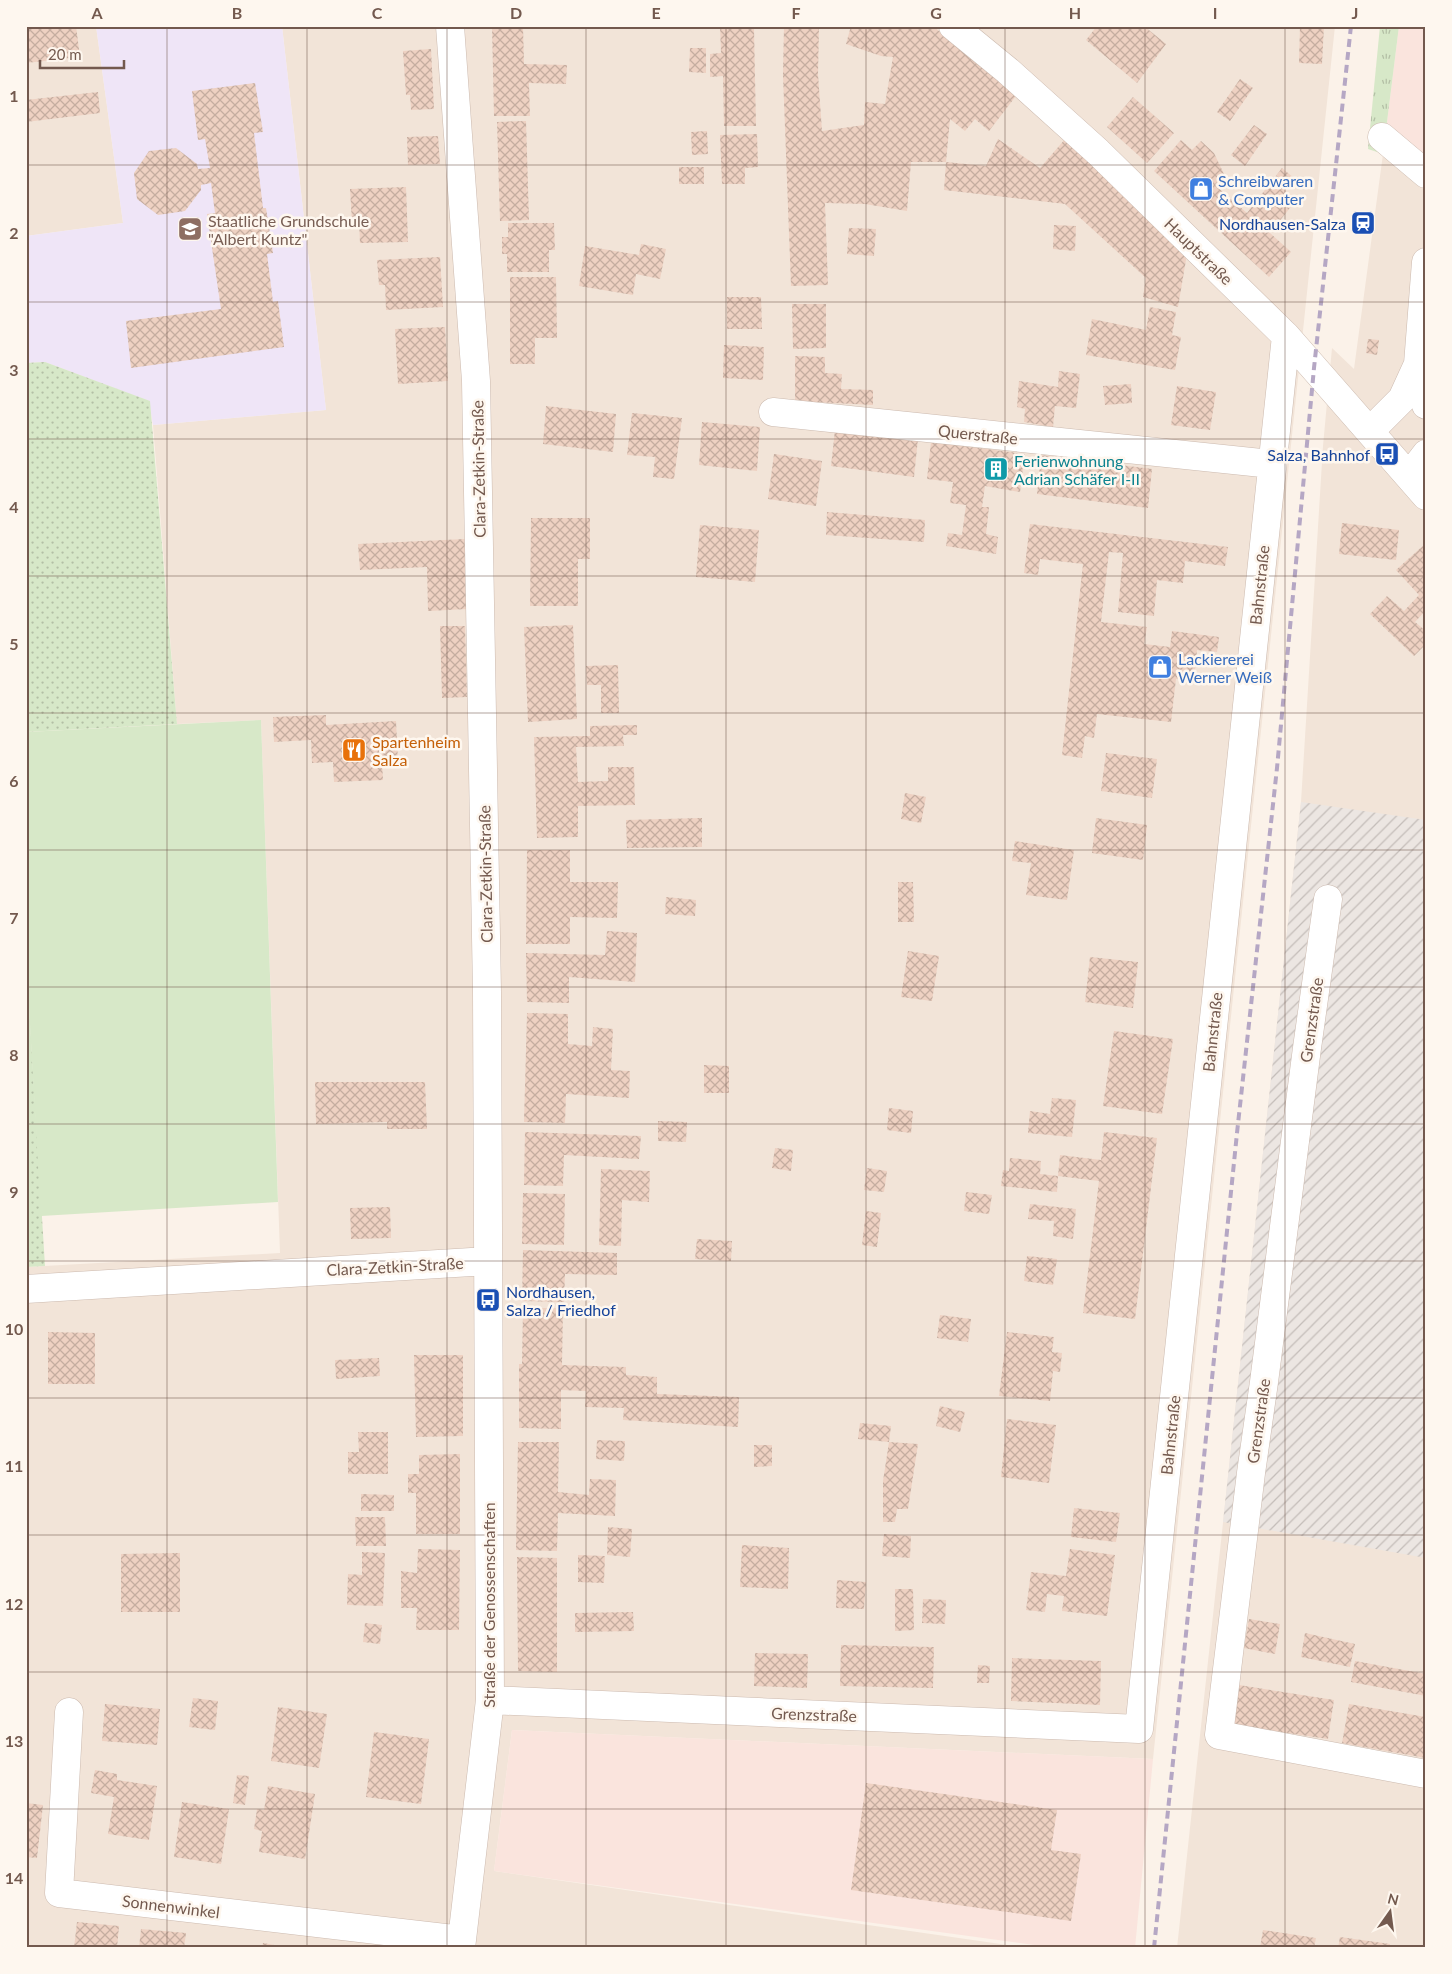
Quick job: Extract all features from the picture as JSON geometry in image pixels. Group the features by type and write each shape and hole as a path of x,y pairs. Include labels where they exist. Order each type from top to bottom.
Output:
{"street":[{"name":"Clara-Zetkin-Straße","path":"26,1289 488,1261 487,992 476,381 450,26"},
{"name":"Hauptstraße","path":"953,26 1008,71 1098,152 1286,336 1417,486"},
{"path":"1382,137 1426,174"},
{"path":"1426,262 1418,364 1426,405"},
{"name":"Bahnstraße","path":"1139,1728 1286,336"},
{"path":"1370,431 1402,399 1418,364"},
{"name":"Querstraße","path":"773,412 1272,464"},
{"path":"1417,486 1426,454"},
{"name":"Grenzstraße","path":"1328,899 1251,1473 1219,1735 1426,1774"},
{"name":"Straße der Genossenschaften","path":"461,1944 490,1700 488,1261"},
{"name":"Grenzstraße","path":"490,1700 1139,1728"},
{"name":"Sonnenwinkel","path":"69,1712 59,1892 461,1944"}],"shaded area":[{"path":"26,26 96,26 123,223 26,236"},
{"name":"Staatliche Grundschule \"Albert Kuntz\"","path":"96,26 282,26 326,410 153,425 149,401 45,362 26,363 26,236 123,223"},
{"path":"282,26 1335,26 1153,1759 512,1730 494,1871 1028,1948 26,1948 26,1267 280,1253 261,720 177,724 153,425 326,410"},
{"path":"1399,26 1426,26 1426,157 1383,154"},
{"path":"1383,154 1426,157 1426,1948 1177,1948 1301,802 1323,446 1332,348 1354,369"},
{"path":"1301,802 1426,820 1426,1558 1223,1522"},
{"path":"512,1730 1153,1759 1135,1948 1057,1948 494,1871"}],"green space":[{"path":"1380,26 1399,26 1383,154 1368,149"},
{"path":"45,362 150,401 177,724 26,732 26,363"},
{"path":"261,720 278,1202 41,1216 26,956 26,732"},
{"path":"26,956 45,1266 26,1267"}],"building":[{"path":"26,26 76,26 80,57 26,63"},
{"path":"492,26 523,26 524,64 567,65 566,84 529,83 530,116 494,116"},
{"path":"720,26 754,28 756,126 724,126 723,76 710,77 710,54 721,53"},
{"path":"784,26 819,26 818,74 822,131 864,125 865,102 885,104 893,57 881,56 846,44 851,26 933,26 1016,96 989,131 975,119 965,131 950,119 946,162 911,162 907,211 865,204 825,203 828,285 791,286 783,75"},
{"path":"1097,26 1144,26 1166,44 1137,83 1086,40"},
{"path":"1300,26 1324,26 1322,64 1299,63"},
{"path":"690,48 706,48 706,73 689,72"},
{"path":"431,49 434,109 411,110 410,95 406,95 403,51"},
{"path":"1240,79 1253,88 1230,121 1217,112"},
{"name":"Staatliche Grundschule \"Albert Kuntz\"","path":"255,83 263,132 254,133 263,208 266,208 273,253 267,254 273,302 278,301 284,347 131,368 126,321 221,309 207,214 215,213 211,183 201,185 201,190 185,211 158,215 137,199 134,173 149,151 176,148 197,164 198,169 210,168 205,139 198,140 192,91"},
{"path":"98,92 100,113 26,122 26,100"},
{"path":"1133,97 1174,133 1147,163 1107,127"},
{"path":"526,121 529,220 500,221 497,122"},
{"path":"1254,125 1267,134 1245,166 1231,155"},
{"path":"707,131 708,154 692,155 691,132"},
{"path":"757,134 758,167 745,168 745,184 722,184 720,135"},
{"path":"438,136 440,164 408,165 407,137"},
{"path":"1066,138 1187,254 1178,307 1143,297 1146,278 1065,204 944,190 946,162 986,166 998,139 1040,168"},
{"path":"1181,140 1192,150 1201,141 1214,153 1224,174 1215,185 1247,213 1282,168 1294,178 1285,191 1297,199 1270,233 1291,252 1269,277 1154,171"},
{"path":"679,167 704,167 704,184 679,184"},
{"path":"406,187 408,242 360,243 359,222 352,223 350,189"},
{"path":"508,223 554,223 555,250 549,250 549,272 507,272 507,254 502,254 502,237 508,237"},
{"path":"1054,225 1076,226 1075,251 1053,249"},
{"path":"849,228 876,229 874,256 847,254"},
{"path":"641,244 666,249 660,279 636,274 633,295 579,286 585,246 639,255"},
{"path":"440,257 443,307 386,310 385,285 379,285 377,260"},
{"path":"510,277 556,277 557,338 535,338 535,364 510,364"},
{"path":"727,297 761,297 762,329 727,329"},
{"path":"792,304 826,304 826,348 793,349"},
{"path":"1150,307 1176,312 1172,335 1181,337 1175,370 1086,355 1092,319 1146,330"},
{"path":"445,327 448,381 398,384 395,329"},
{"path":"1368,339 1379,340 1377,355 1366,353"},
{"path":"724,345 764,347 763,380 723,378"},
{"path":"795,356 825,357 825,373 842,374 841,389 873,390 873,405 795,401"},
{"path":"1059,371 1080,374 1076,408 1055,406 1053,427 1024,422 1025,409 1017,407 1019,381 1058,387"},
{"path":"1131,384 1132,403 1105,405 1103,386"},
{"path":"1177,386 1216,392 1210,430 1171,425"},
{"path":"546,406 616,414 613,452 543,444"},
{"path":"632,413 682,418 674,479 653,477 655,457 627,455"},
{"path":"702,422 760,427 757,471 699,465"},
{"path":"835,430 918,439 914,477 831,466"},
{"path":"931,442 1025,454 1020,492 985,486 982,507 989,507 986,534 998,537 996,554 946,546 948,533 962,535 966,505 950,503 953,482 927,479"},
{"path":"774,454 822,461 816,506 768,499"},
{"path":"1041,455 1152,469 1148,508 1037,494"},
{"path":"827,512 925,520 924,542 826,535"},
{"path":"531,518 590,518 590,559 578,559 578,606 530,606"},
{"path":"1342,523 1399,530 1396,560 1339,554"},
{"path":"1030,524 1228,547 1225,566 1185,561 1183,583 1157,580 1154,616 1118,612 1123,553 1109,552 1101,622 1147,627 1144,644 1170,647 1172,631 1219,637 1217,652 1197,650 1194,681 1176,679 1171,722 1097,714 1094,738 1085,736 1082,758 1062,755 1083,564 1040,559 1038,575 1024,573"},
{"path":"700,525 759,530 755,582 696,577"},
{"path":"465,539 468,609 428,611 427,567 360,570 358,544"},
{"path":"1426,543 1426,610 1415,622 1426,631 1426,644 1414,656 1370,614 1387,596 1404,611 1419,595 1396,570"},
{"path":"573,625 577,719 528,722 524,627"},
{"path":"440,626 465,626 467,697 442,698"},
{"path":"618,665 619,713 601,713 601,685 587,685 586,666"},
{"name":"Spartenheim Salza","path":"326,715 326,725 396,721 398,761 382,761 383,780 334,782 333,762 312,763 311,740 274,742 273,717"},
{"path":"637,725 637,735 623,735 624,746 576,747 578,782 608,781 608,767 634,767 635,805 578,806 578,837 537,838 534,737 590,736 590,726"},
{"path":"1106,753 1157,759 1152,798 1101,791"},
{"path":"905,793 926,797 921,823 901,819"},
{"path":"702,818 702,847 627,848 626,820"},
{"path":"1096,818 1147,825 1143,860 1092,853"},
{"path":"1015,841 1074,850 1067,900 1026,895 1031,863 1012,861"},
{"path":"527,850 570,850 570,882 618,882 617,918 570,917 570,944 526,944"},
{"path":"898,882 913,882 914,922 898,922"},
{"path":"666,897 696,900 695,916 665,914"},
{"path":"607,931 637,933 635,982 569,977 569,1003 527,1002 526,953 605,955"},
{"path":"908,951 939,956 932,1001 901,997"},
{"path":"1090,957 1138,962 1133,1008 1085,1002"},
{"path":"527,1013 568,1014 568,1044 592,1046 593,1027 613,1029 611,1070 630,1071 629,1098 566,1094 565,1123 524,1122"},
{"path":"1114,1031 1173,1039 1162,1114 1103,1106"},
{"path":"704,1065 729,1066 729,1093 704,1093"},
{"path":"315,1082 425,1082 427,1129 387,1129 387,1122 316,1124"},
{"path":"1052,1098 1076,1100 1072,1137 1028,1133 1030,1111 1050,1114"},
{"path":"889,1108 913,1111 911,1133 887,1130"},
{"path":"658,1121 687,1122 686,1142 658,1141"},
{"path":"525,1132 641,1136 639,1159 564,1155 563,1186 524,1185"},
{"path":"1104,1132 1157,1138 1135,1319 1083,1313 1099,1181 1058,1176 1060,1155 1101,1160"},
{"path":"775,1148 793,1150 791,1171 772,1168"},
{"path":"1010,1158 1041,1161 1040,1174 1058,1176 1057,1192 1001,1186 1003,1170 1009,1171"},
{"path":"867,1168 887,1171 884,1192 864,1190"},
{"path":"601,1169 650,1171 649,1202 622,1200 621,1246 599,1245"},
{"path":"966,1192 992,1195 989,1214 964,1211"},
{"path":"523,1193 565,1194 564,1245 522,1244"},
{"path":"1030,1204 1076,1209 1073,1239 1053,1236 1054,1221 1028,1219"},
{"path":"390,1207 391,1238 351,1239 350,1208"},
{"path":"866,1211 881,1213 877,1247 862,1245"},
{"path":"697,1239 732,1241 731,1261 695,1259"},
{"path":"523,1250 617,1253 617,1275 565,1274 564,1302 522,1301"},
{"path":"1027,1256 1057,1259 1053,1285 1024,1281"},
{"path":"523,1308 563,1308 562,1365 626,1367 626,1375 657,1377 657,1394 739,1397 738,1427 623,1420 624,1408 585,1407 586,1391 561,1390 561,1429 519,1428 519,1364 522,1364"},
{"path":"940,1315 971,1319 968,1342 937,1338"},
{"path":"48,1332 95,1333 95,1384 48,1384"},
{"path":"1007,1332 1054,1337 1052,1352 1062,1353 1060,1372 1053,1371 1050,1401 999,1396"},
{"path":"414,1355 463,1355 463,1436 416,1437"},
{"path":"379,1358 380,1376 336,1379 335,1360"},
{"path":"940,1406 965,1412 960,1432 936,1426"},
{"path":"1007,1419 1056,1425 1049,1483 1001,1477"},
{"path":"860,1423 891,1426 889,1442 858,1439"},
{"path":"358,1432 388,1432 388,1474 348,1474 348,1452 359,1452"},
{"path":"597,1440 625,1441 624,1461 596,1459"},
{"path":"518,1442 559,1442 558,1492 589,1495 590,1479 616,1480 615,1516 558,1513 557,1551 516,1550"},
{"path":"889,1442 918,1444 908,1509 897,1509 895,1522 883,1522 883,1481"},
{"path":"754,1445 772,1445 772,1466 754,1467"},
{"path":"460,1454 460,1534 416,1534 416,1493 408,1493 408,1474 419,1474 419,1455"},
{"path":"361,1494 394,1495 394,1511 361,1511"},
{"path":"1074,1508 1120,1513 1116,1542 1071,1537"},
{"path":"355,1517 385,1517 386,1546 356,1546"},
{"path":"608,1527 632,1529 630,1557 607,1555"},
{"path":"884,1534 911,1536 910,1558 882,1556"},
{"path":"742,1545 789,1548 788,1589 740,1587"},
{"path":"418,1549 460,1550 459,1630 416,1630 417,1608 401,1608 401,1571 417,1573"},
{"path":"1070,1549 1115,1555 1107,1616 1062,1611 1064,1596 1047,1594 1045,1612 1026,1610 1031,1572 1066,1576"},
{"path":"362,1552 385,1553 383,1606 347,1605 348,1574 362,1575"},
{"path":"180,1553 180,1612 121,1612 121,1554"},
{"path":"578,1555 605,1556 604,1583 578,1582"},
{"path":"517,1557 557,1558 557,1672 518,1671"},
{"path":"837,1580 866,1582 864,1609 836,1608"},
{"path":"895,1589 913,1589 914,1630 895,1631"},
{"path":"923,1599 946,1600 945,1624 922,1623"},
{"path":"633,1612 634,1631 575,1632 575,1613"},
{"path":"1249,1619 1280,1624 1275,1654 1244,1648"},
{"path":"365,1623 382,1625 380,1644 363,1642"},
{"path":"1305,1633 1355,1644 1350,1667 1301,1657"},
{"path":"841,1645 934,1647 933,1688 840,1686"},
{"path":"755,1653 808,1654 807,1688 754,1686"},
{"path":"1012,1658 1101,1661 1100,1705 1011,1701"},
{"path":"1355,1661 1426,1674 1426,1696 1351,1682"},
{"path":"978,1665 990,1666 989,1683 977,1683"},
{"path":"1239,1685 1334,1700 1328,1739 1234,1725"},
{"path":"193,1698 218,1701 215,1730 189,1727"},
{"path":"105,1704 160,1709 157,1745 102,1741"},
{"path":"1349,1704 1426,1717 1426,1758 1342,1743"},
{"path":"278,1707 327,1714 319,1768 271,1761"},
{"path":"374,1732 429,1739 421,1804 366,1797"},
{"path":"95,1770 117,1774 117,1780 157,1786 149,1840 108,1834 114,1797 91,1793"},
{"path":"237,1775 249,1776 245,1805 233,1803"},
{"path":"866,1783 1057,1810 1051,1850 1081,1854 1071,1921 851,1890"},
{"path":"268,1786 315,1794 305,1859 259,1852 262,1831 254,1829 257,1809 264,1810"},
{"path":"182,1802 229,1809 221,1864 174,1857"},
{"path":"26,1803 43,1805 37,1858 26,1857"},
{"path":"77,1922 119,1926 117,1948 74,1948"},
{"path":"141,1929 186,1933 184,1948 139,1948"},
{"path":"1263,1930 1316,1938 1314,1948 1260,1948"},
{"path":"1340,1937 1390,1944 1389,1948 1338,1948"},
{"path":"263,1943 286,1947 286,1948 262,1948"}],"railway":[{"path":"1154,1948 1237,1133 1277,768 1314,368 1351,26"}],"place":[{"name":"Schreibwaren & Computer","path":"1201,189"},
{"name":"Nordhausen-Salza","path":"1363,223"},
{"name":"Staatliche Grundschule \"Albert Kuntz\"","path":"190,229"},
{"name":"Salza, Bahnhof","path":"1387,454"},
{"name":"Ferienwohnung Adrian Schäfer I-II","path":"996,469"},
{"name":"Lackiererei Werner Weiß","path":"1160,667"},
{"name":"Spartenheim Salza","path":"354,750"},
{"name":"Nordhausen, Salza / Friedhof","path":"488,1300"}]}
